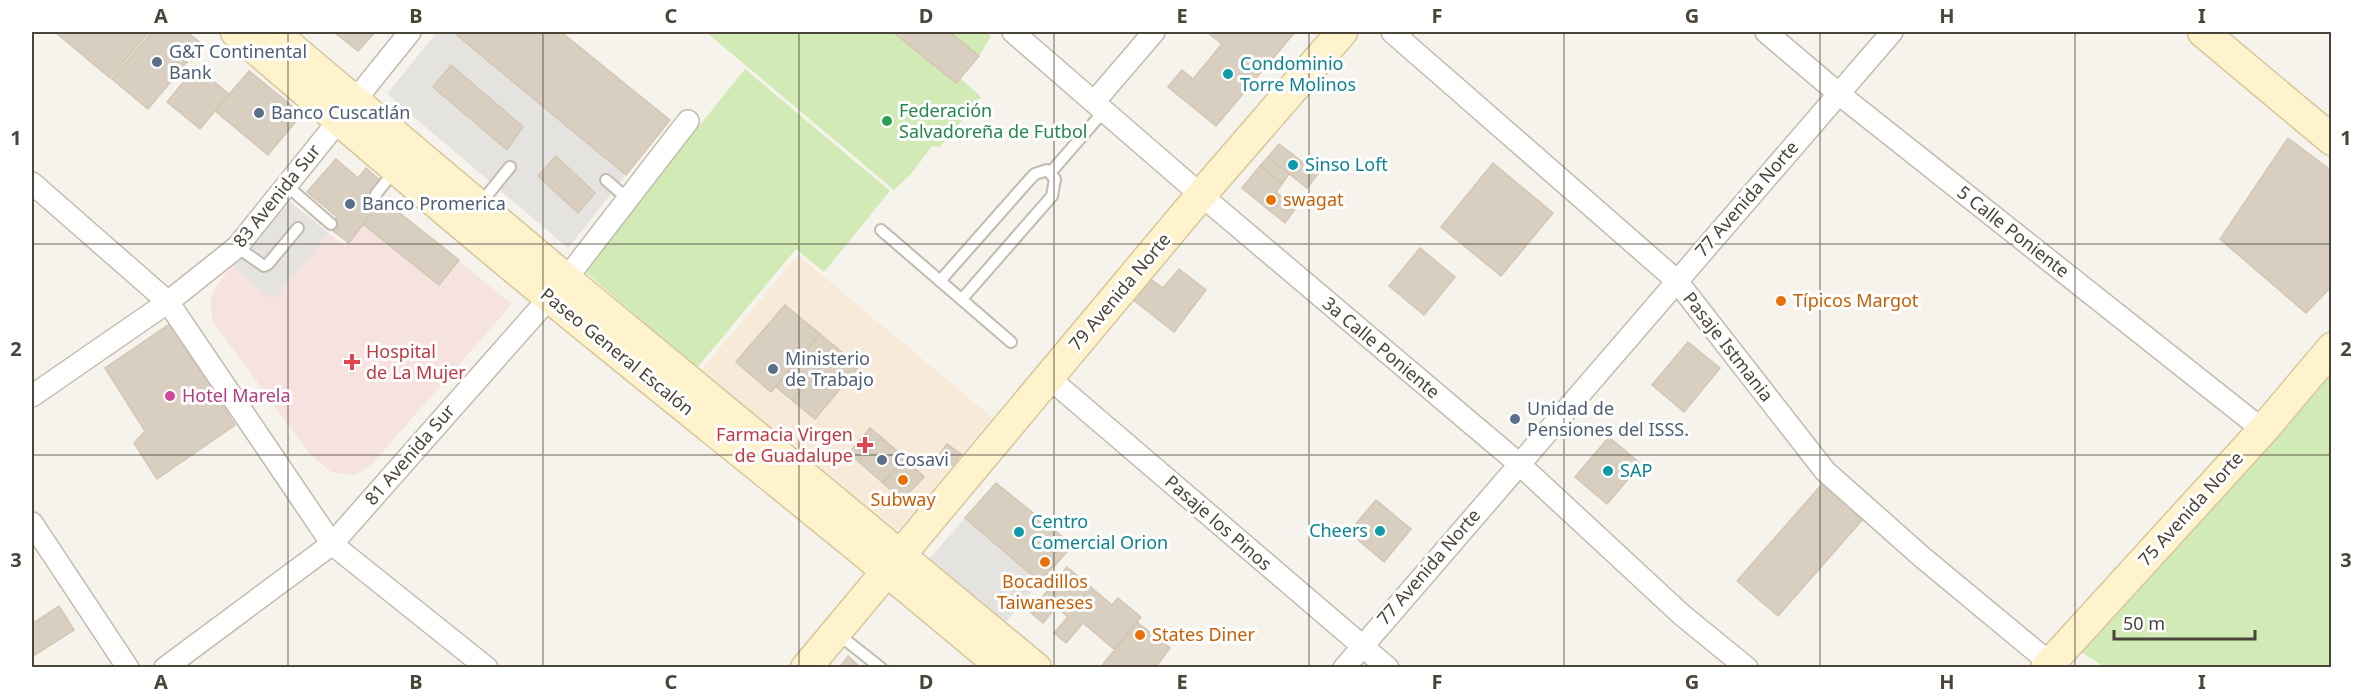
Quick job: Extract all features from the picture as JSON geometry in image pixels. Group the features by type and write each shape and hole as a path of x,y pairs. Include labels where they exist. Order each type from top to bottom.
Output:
{"main road":[{"name":"Paseo General Escalón","path":"236,32 480,204 558,288"},
{"name":"Paseo General Escalón","path":"273,32 347,110 395,170 558,288 894,562 1036,668"},
{"name":"79 Avenida Norte","path":"806,668 1201,195 1342,32"},
{"path":"2203,32 2331,140"},
{"name":"75 Avenida Norte","path":"2051,666 2263,430 2331,348"},
{"name":"Paseo General Escalón","path":"894,562 1003,668"}],"street":[{"name":"83 Avenida Sur","path":"32,396 168,302 237,246 410,32"},
{"name":"3a Calle Poniente","path":"1013,32 1201,195 1518,463 1682,615 1747,668"},
{"path":"1099,106 1154,32"},
{"name":"Pasaje Istmania","path":"1392,32 1676,280 1825,471 2051,666"},
{"name":"5 Calle Poniente","path":"1766,32 1839,94 2263,430"},
{"name":"77 Avenida Norte","path":"1344,668 1518,463 1892,32"},
{"name":"81 Avenida Sur","path":"165,668 332,544 558,288 688,122"},
{"path":"32,183 168,302 332,544 487,668"},
{"name":"Pasaje los Pinos","path":"1049,378 1388,668"},
{"path":"32,523 128,668"}],"lane":[{"path":"1051,172 1099,106"},
{"path":"480,204 510,167"},
{"path":"376,194 395,170"},
{"path":"940,281 1035,174 1047,170 1051,172 1055,179 1052,196 962,299"},
{"path":"606,180 629,200"},
{"path":"287,186 331,224"},
{"path":"237,246 264,266 298,228"},
{"path":"881,230 1011,342"},
{"path":"836,632 881,668"}],"shaded area":[{"path":"437,32 453,32 626,175 568,248 387,94"},
{"name":"Hospital de La Mujer","path":"382,199 512,304 371,465 355,475 331,472 309,453 213,322 210,303 214,290 228,271 290,202 345,247"},
{"path":"290,202 329,233 273,300 233,266"},
{"path":"798,255 992,417 898,529 892,530 700,372"},
{"path":"965,518 1040,582 1004,624 928,560"}],"green space":[{"name":"Federación Salvadoreña de Futbol","path":"706,32 986,32 991,36 979,56 959,77 981,97 940,147 932,146 911,174 894,190"},
{"path":"745,69 890,191 824,272 796,249 697,368 583,270"},
{"path":"2331,356 2331,667 2105,667 2079,651"}],"building":[{"path":"55,32 149,32 110,78"},
{"name":"G&T Continental Bank","path":"152,32 187,32 202,44 148,109 112,79"},
{"path":"334,32 375,32 358,51"},
{"path":"453,32 561,32 670,120 626,175"},
{"path":"893,32 950,32 979,56 956,83"},
{"name":"Condominio Torre Molinos","path":"1207,32 1295,32 1216,126 1168,87 1182,70 1193,79 1222,44"},
{"path":"451,65 523,127 507,150 433,87"},
{"path":"196,67 229,94 200,129 167,102"},
{"name":"Banco Cuscatlán","path":"249,71 302,114 268,155 215,111"},
{"path":"2288,138 2332,171 2332,286 2306,313 2220,239"},
{"name":"Sinso Loft","path":"1279,144 1318,174 1307,188 1268,157"},
{"path":"556,156 595,193 578,213 538,176"},
{"path":"1268,157 1289,174 1282,184 1260,166"},
{"name":"Banco Promerica","path":"336,159 358,178 366,168 382,182 374,192 382,199 349,243 328,227 337,217 307,192"},
{"path":"1493,163 1553,213 1501,276 1441,227"},
{"name":"swagat","path":"1260,166 1282,184 1276,192 1296,208 1285,223 1242,188"},
{"path":"382,199 459,260 439,285 363,224"},
{"path":"1420,248 1455,277 1424,315 1389,286"},
{"path":"1179,269 1206,290 1174,332 1132,299 1149,278 1163,288"},
{"path":"785,305 820,334 771,392 736,362"},
{"name":"Hotel Marela","path":"171,323 235,425 157,479 134,443 145,431 105,368"},
{"path":"820,334 837,348 793,401 776,387"},
{"path":"1688,342 1720,368 1684,412 1652,385"},
{"path":"837,348 859,366 815,419 793,401"},
{"name":"Farmacia Virgen de Guadalupe","path":"870,428 881,437 859,462 849,453"},
{"name":"Cosavi","path":"881,437 905,458 883,483 859,462"},
{"name":"SAP","path":"1609,437 1641,464 1607,504 1575,477"},
{"path":"947,444 961,454 953,465 939,455"},
{"name":"Subway","path":"905,458 924,477 902,500 883,483"},
{"name":"Centro Comercial Orion","path":"996,483 1073,545 1040,582 965,518"},
{"path":"1823,483 1863,519 1778,616 1737,581"},
{"name":"Cheers","path":"1376,500 1411,529 1384,562 1349,532"},
{"path":"1067,567 1112,605 1118,598 1141,617 1114,649 1083,623 1066,643 1054,633 1068,617 1056,607 1043,623 1030,612"},
{"path":"59,606 74,630 32,657 32,624"},
{"name":"States Diner","path":"1137,622 1170,648 1155,668 1100,668"},
{"path":"848,656 861,668 839,668"}],"place":[{"name":"G&T Continental Bank","path":"157,62"},
{"name":"Condominio Torre Molinos","path":"1228,74"},
{"name":"Banco Cuscatlán","path":"259,113"},
{"name":"Federación Salvadoreña de Futbol","path":"887,121"},
{"name":"Sinso Loft","path":"1293,165"},
{"name":"swagat","path":"1271,200"},
{"name":"Banco Promerica","path":"350,204"},
{"name":"Típicos Margot","path":"1781,301"},
{"name":"Hospital de La Mujer","path":"352,362"},
{"name":"Ministerio de Trabajo","path":"773,369"},
{"name":"Hotel Marela","path":"170,396"},
{"name":"Unidad de Pensiones del ISSS.","path":"1515,419"},
{"name":"Farmacia Virgen de Guadalupe","path":"865,445"},
{"name":"Cosavi","path":"882,460"},
{"name":"SAP","path":"1608,471"},
{"name":"Subway","path":"903,480"},
{"name":"Cheers","path":"1380,531"},
{"name":"Centro Comercial Orion","path":"1019,532"},
{"name":"Bocadillos Taiwaneses","path":"1045,562"},
{"name":"States Diner","path":"1140,635"}]}
